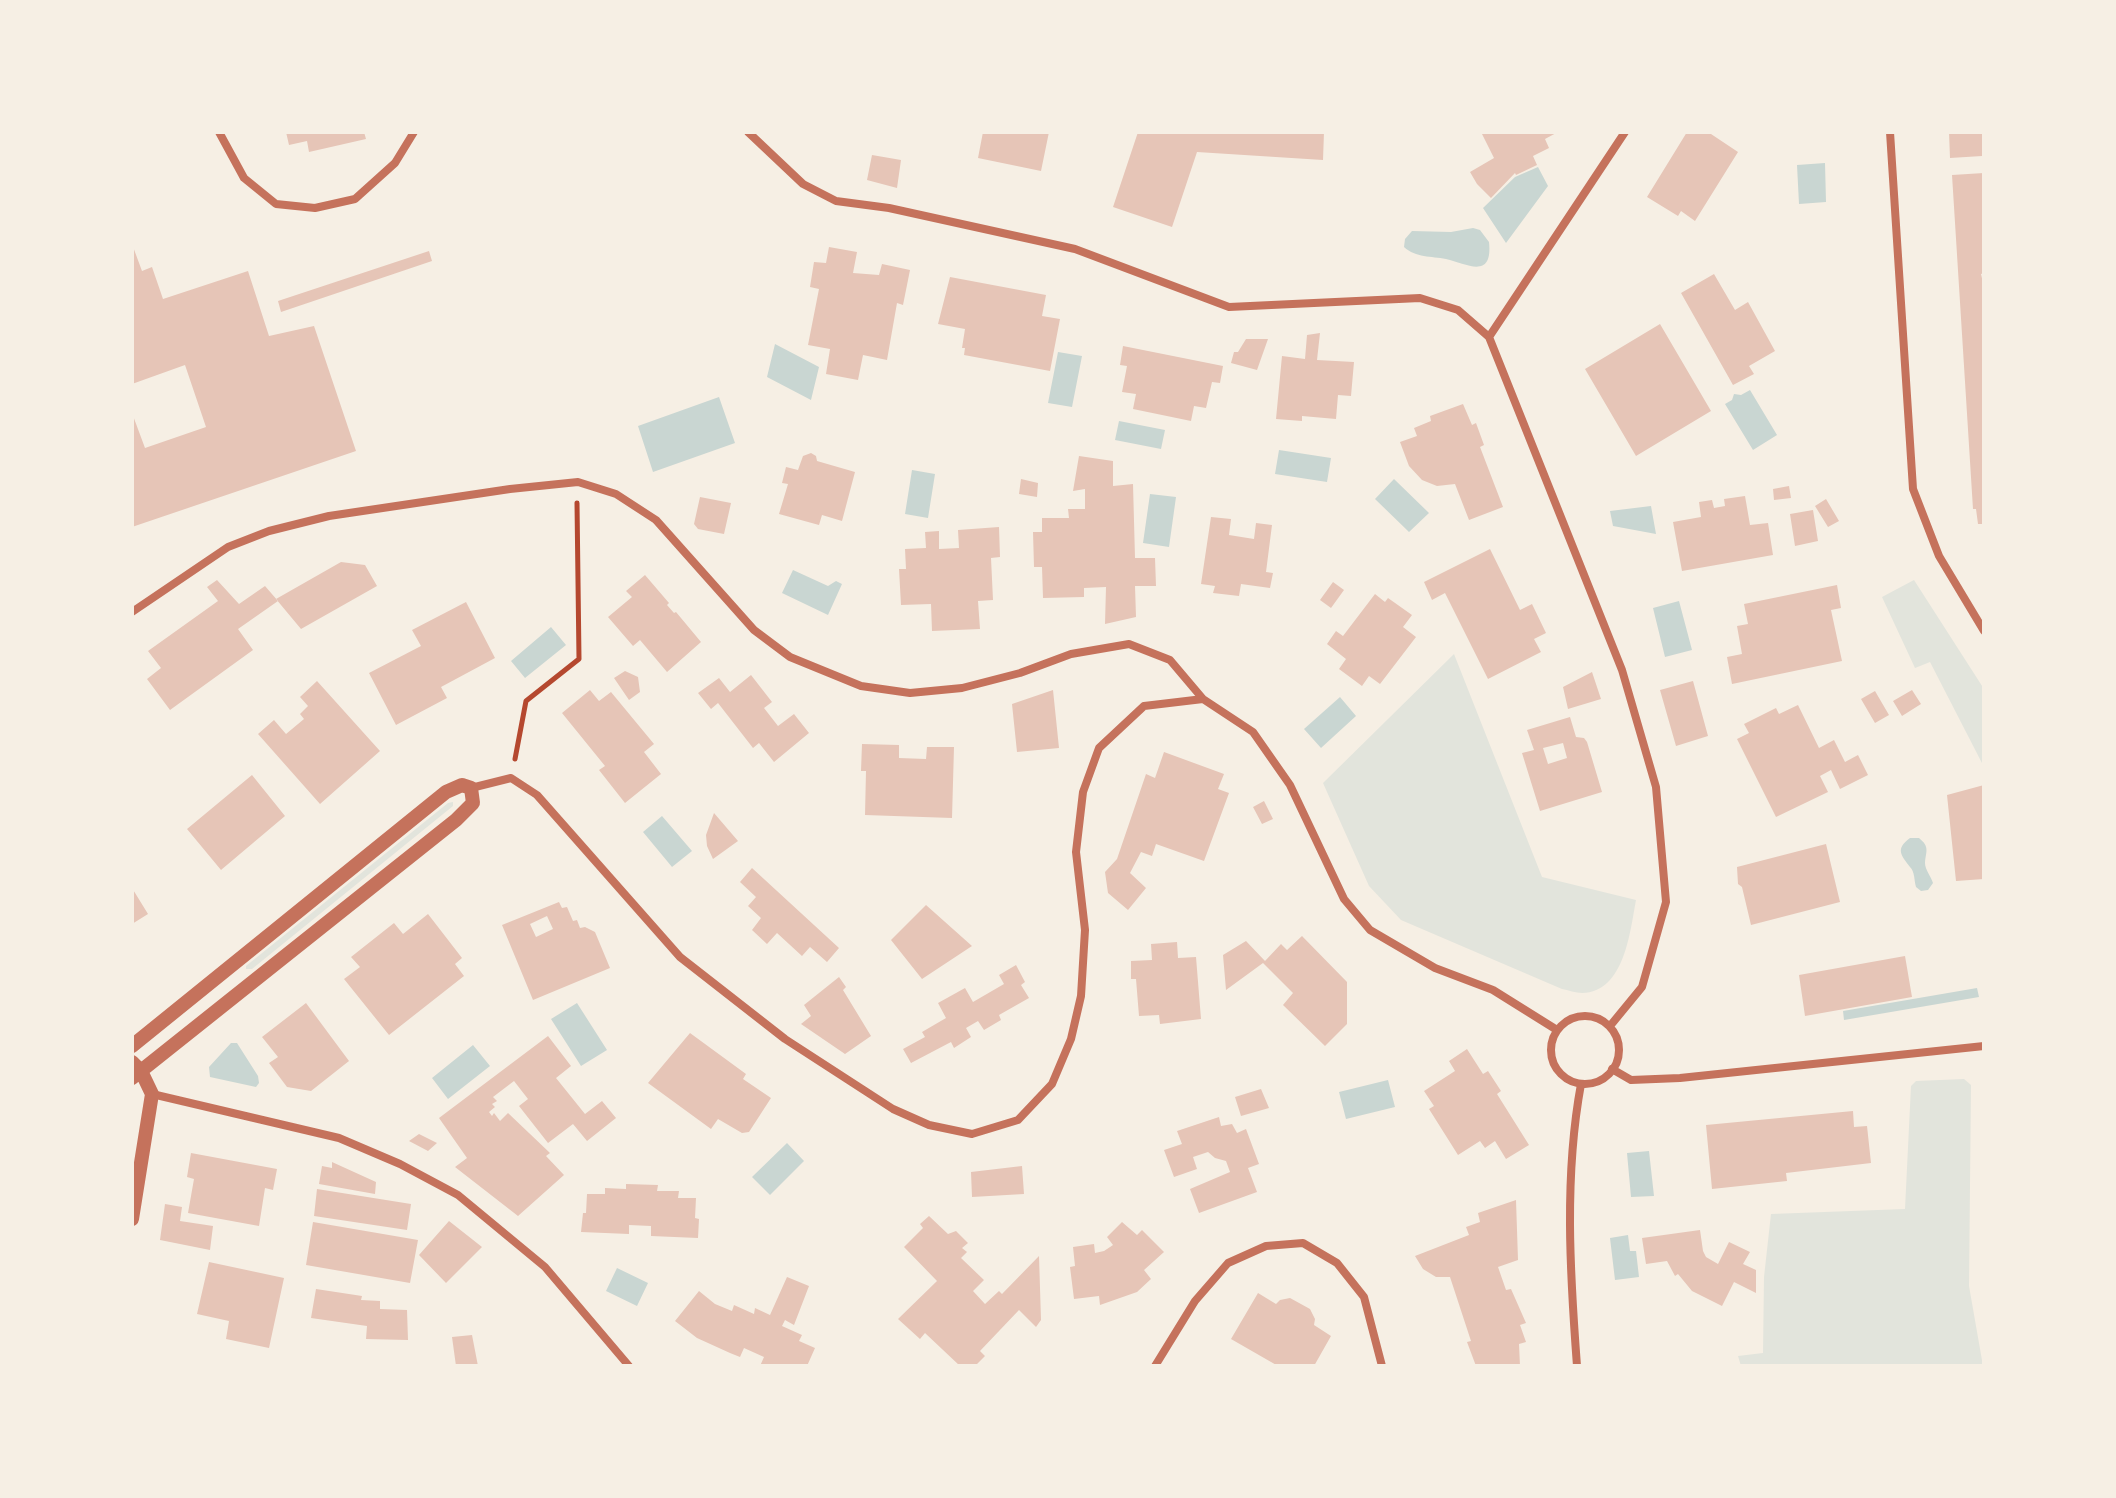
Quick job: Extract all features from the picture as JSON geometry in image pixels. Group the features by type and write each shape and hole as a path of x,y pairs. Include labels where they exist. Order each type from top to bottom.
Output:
{"street":[{"path":"219,132 244,178 276,204 315,208 355,199 395,163 414,132"},
{"path":"748,132 803,184 836,201 889,208 1075,249 1229,307 1420,298 1458,310 1489,337 1622,670 1656,787 1666,902 1642,987 1610,1026"},
{"path":"1489,337 1625,132"},
{"path":"1890,132 1913,489 1939,556 1984,631"},
{"path":"132,612 228,547 269,531 329,516 578,482 616,494 656,520 754,630 790,657 861,686 910,693 962,688 1020,673 1071,654 1129,644 1170,660 1203,699 1253,732 1290,785 1344,899 1370,930 1435,968 1493,990 1557,1030"},
{"path":"132,1046 446,792 462,785 471,788 511,778 537,795 560,818 680,957 785,1039 893,1109 929,1125 972,1134 1018,1120 1052,1084 1071,1039 1081,996 1085,930 1076,852 1083,792 1099,748 1144,706 1203,699"},
{"path":"471,788 473,803 456,820 135,1070 152,1094 339,1138 400,1164 458,1195 545,1267 629,1366"},
{"path":"1589,1016 1610,1026 1617,1038 1619,1052 1612,1069 1595,1082 1581,1084 1568,1080 1557,1070 1551,1043 1557,1030 1566,1022 1589,1016"},
{"path":"1612,1069 1631,1080 1680,1078 1984,1046"},
{"path":"1577,1366 1570,1267 1574,1123 1581,1084"},
{"path":"132,1219 136,1158 152,1094"},
{"path":"1155,1366 1195,1301 1228,1263 1266,1246 1303,1243 1337,1263 1364,1297 1382,1366"}],"path":[{"path":"511,778 526,701 579,659 576,507"}],"shaded area":[{"path":"1825,163 1826,202 1799,204 1797,165"},
{"path":"1538,167 1548,186 1506,243 1483,208 1515,177"},
{"path":"1473,228 1480,230 1489,242 1487,261 1477,267 1419,255 1404,247 1405,239 1412,231 1451,232"},
{"path":"775,344 819,367 811,400 767,377"},
{"path":"1058,352 1082,356 1072,407 1048,403"},
{"path":"1750,390 1777,435 1753,450 1725,404 1732,400 1734,394 1741,395"},
{"path":"719,397 735,443 653,472 638,426"},
{"path":"1119,421 1165,430 1161,449 1115,440"},
{"path":"1279,450 1331,458 1327,482 1275,474"},
{"path":"912,470 935,474 928,518 905,514"},
{"path":"1394,479 1429,513 1409,532 1375,499"},
{"path":"1150,494 1176,497 1169,547 1143,543"},
{"path":"1651,506 1656,534 1613,526 1610,511"},
{"path":"793,570 828,586 836,581 842,584 828,615 782,593"},
{"path":"1914,580 1984,689 1984,767 1930,662 1915,668 1882,597"},
{"path":"1679,601 1692,650 1665,657 1653,608"},
{"path":"551,627 566,645 525,678 511,661"},
{"path":"1454,654 1542,877 1636,900 1623,958 1608,982 1596,990 1582,993 1562,989 1401,920 1369,886 1323,783"},
{"path":"1340,697 1356,716 1321,748 1304,729"},
{"path":"453,802 453,806 252,969 246,969 448,803"},
{"path":"662,816 692,851 672,867 643,832"},
{"path":"1910,838 1919,838 1926,847 1925,866 1933,883 1928,890 1921,891 1916,887 1913,871 1902,855 1902,845"},
{"path":"1977,988 1979,997 1844,1020 1843,1011"},
{"path":"577,1003 607,1050 581,1066 551,1019"},
{"path":"231,1043 237,1043 258,1076 256,1087 210,1077 209,1067"},
{"path":"473,1045 490,1066 448,1099 432,1078"},
{"path":"1964,1079 1971,1085 1969,1286 1983,1366 1741,1366 1738,1356 1763,1353 1764,1277 1771,1214 1905,1209 1911,1086 1916,1081"},
{"path":"1388,1080 1395,1107 1346,1119 1339,1092"},
{"path":"787,1143 804,1161 770,1195 752,1177"},
{"path":"1649,1151 1654,1196 1631,1197 1627,1153"},
{"path":"1628,1235 1630,1251 1636,1251 1639,1277 1615,1280 1610,1238"},
{"path":"617,1268 648,1283 637,1306 606,1291"}],"building":[{"path":"286,132 364,132 366,139 309,152 307,141 289,145"},
{"path":"983,132 1049,132 1041,171 978,158"},
{"path":"1138,132 1324,132 1323,160 1197,152 1172,227 1113,207"},
{"path":"1481,132 1558,132 1545,139 1549,148 1533,156 1537,165 1515,173 1491,198 1470,172 1494,158"},
{"path":"1687,132 1708,132 1738,152 1695,221 1681,211 1678,216 1647,197"},
{"path":"1949,132 1984,132 1982,156 1950,158"},
{"path":"872,155 901,160 897,188 867,180"},
{"path":"1984,173 1984,273 1981,274 1984,287 1984,524 1978,524 1976,509 1973,509 1952,175"},
{"path":"132,244 142,271 152,267 163,299 248,271 269,336 314,326 356,451 132,527 132,413 145,448 206,427 185,365 132,384"},
{"path":"829,247 857,252 853,273 879,275 882,264 910,270 903,305 897,303 887,360 863,355 858,380 826,374 830,349 808,345 819,289 810,287 814,262 826,263"},
{"path":"429,251 432,261 281,312 278,301"},
{"path":"1714,274 1735,310 1748,302 1775,351 1749,366 1754,374 1733,385 1681,293"},
{"path":"950,277 1046,295 1042,316 1060,319 1050,371 964,355 965,329 938,324"},
{"path":"1660,324 1711,411 1636,456 1585,369"},
{"path":"1320,333 1317,360 1354,362 1351,396 1338,395 1336,419 1302,416 1302,421 1276,419 1282,356 1305,359 1307,335"},
{"path":"1246,339 1268,339 1257,370 1231,363 1234,352 1238,352"},
{"path":"1123,346 1223,366 1220,383 1212,382 1206,408 1194,406 1191,421 1133,409 1136,394 1122,392 1127,366 1120,365"},
{"path":"1463,404 1472,425 1476,423 1484,445 1480,447 1503,507 1469,520 1455,484 1437,486 1422,480 1409,466 1400,442 1417,436 1414,428 1431,421 1430,416"},
{"path":"811,453 817,461 855,472 842,521 822,515 819,525 779,514 788,484 782,483 786,467 798,470 803,456"},
{"path":"1079,456 1113,461 1113,486 1133,484 1135,558 1155,558 1156,586 1135,586 1136,617 1105,624 1106,587 1084,588 1084,597 1043,598 1042,567 1034,567 1033,532 1042,532 1042,518 1069,518 1068,509 1085,509 1085,489 1073,491"},
{"path":"1021,479 1038,483 1037,497 1019,494"},
{"path":"1789,486 1791,498 1774,500 1773,489"},
{"path":"1745,496 1750,525 1768,523 1773,555 1682,571 1673,522 1701,517 1699,502 1712,500 1714,508 1725,506 1724,499"},
{"path":"700,497 731,503 724,534 698,529 694,524"},
{"path":"1826,499 1839,521 1828,527 1815,506"},
{"path":"1813,510 1818,541 1795,546 1790,514"},
{"path":"1211,517 1231,519 1229,535 1254,539 1256,523 1272,525 1266,572 1273,573 1270,588 1241,584 1239,596 1213,593 1215,586 1201,584"},
{"path":"999,527 1000,557 991,558 993,600 978,601 980,629 932,631 931,604 901,605 899,569 906,569 905,549 926,548 925,532 939,531 939,549 959,548 958,530"},
{"path":"1490,549 1520,610 1532,604 1546,633 1534,639 1541,652 1488,679 1445,593 1432,600 1424,582"},
{"path":"341,562 365,565 377,586 301,629 276,599"},
{"path":"645,575 701,642 667,672 640,640 633,646 608,617 632,597 626,591"},
{"path":"217,580 239,604 265,586 278,601 238,629 253,650 170,710 147,679 161,668 148,651 218,601 207,587"},
{"path":"1333,582 1344,590 1331,608 1320,600"},
{"path":"1837,585 1841,608 1831,610 1842,661 1732,684 1727,657 1742,654 1737,626 1748,624 1744,604"},
{"path":"1375,594 1385,602 1388,598 1412,615 1403,627 1416,637 1380,684 1369,676 1362,686 1339,669 1346,659 1327,644 1336,631 1343,636"},
{"path":"466,602 495,658 441,687 447,698 396,725 369,673 421,646 412,630"},
{"path":"625,671 638,677 640,692 629,700 614,678"},
{"path":"1592,672 1601,699 1568,709 1563,687"},
{"path":"751,675 772,702 764,708 778,726 794,714 809,733 774,762 759,743 753,748 718,703 711,709 698,693 719,678 730,692"},
{"path":"317,681 380,751 320,804 258,734 274,720 286,734 304,719 300,714 308,706 300,697"},
{"path":"1693,681 1708,736 1676,746 1660,690"},
{"path":"590,690 599,701 611,692 654,744 644,752 661,774 625,803 599,770 605,766 562,713"},
{"path":"1053,690 1059,748 1017,752 1012,704"},
{"path":"1912,690 1921,704 1902,716 1893,701"},
{"path":"1875,691 1889,715 1875,723 1861,699"},
{"path":"1798,705 1819,748 1834,740 1845,762 1858,755 1868,775 1840,789 1831,770 1820,776 1828,792 1776,817 1737,739 1749,733 1744,724 1776,708 1779,714"},
{"path":"1570,717 1576,737 1584,738 1587,742 1602,792 1540,811 1522,753 1534,750 1527,730","holes":["1563,743 1567,758 1548,764 1543,748"]},
{"path":"862,744 899,745 899,758 926,759 927,747 954,747 952,818 865,815 866,771 861,771"},
{"path":"1164,752 1224,774 1218,789 1229,793 1204,861 1156,844 1152,856 1141,852 1130,873 1146,888 1128,910 1108,893 1105,872 1117,859 1146,774 1155,778"},
{"path":"252,775 285,816 221,870 187,829"},
{"path":"1984,785 1984,879 1956,881 1947,795"},
{"path":"1264,801 1273,819 1262,824 1253,807"},
{"path":"714,813 738,841 713,859 706,835"},
{"path":"1826,844 1840,902 1751,925 1742,887 1738,884 1737,867"},
{"path":"752,868 839,948 827,962 810,947 802,956 777,933 767,944 752,930 761,918 748,906 756,897 740,882"},
{"path":"132,888 148,914 132,924"},
{"path":"559,902 562,908 567,907 580,928 595,932 610,968 533,1000 502,925","holes":["547,916 553,929 536,937 530,924"]},
{"path":"926,905 972,946 922,979 891,940"},
{"path":"428,914 462,958 455,964 464,976 389,1035 344,979 360,967 351,957 394,923 403,934"},
{"path":"1302,936 1347,982 1347,1024 1325,1046 1283,1005 1293,993 1263,963 1226,990 1223,955 1246,941 1265,961 1281,944 1287,950"},
{"path":"1177,942 1178,958 1196,957 1201,1019 1160,1024 1159,1015 1139,1016 1136,979 1131,979 1131,961 1152,960 1151,944"},
{"path":"1905,956 1912,997 1805,1016 1799,975"},
{"path":"1016,965 1025,982 1021,985 1029,998 999,1015 1001,1020 984,1030 978,1021 966,1028 971,1037 954,1048 951,1042 911,1063 903,1049 925,1037 922,1032 946,1018 938,1003 965,988 973,1002 1004,984 999,975"},
{"path":"839,977 846,987 843,990 871,1036 845,1054 801,1024 811,1016 804,1005"},
{"path":"306,1003 349,1061 311,1091 287,1087 269,1063 278,1057 262,1037"},
{"path":"690,1033 746,1074 743,1079 771,1098 749,1132 742,1133 718,1119 711,1129 648,1083"},
{"path":"548,1036 571,1066 556,1078 585,1114 602,1101 616,1118 587,1141 573,1124 548,1143 519,1106 528,1099 514,1081 493,1097 497,1101 489,1112 492,1116 494,1113 500,1121 508,1113 550,1153 546,1156 564,1175 518,1216 455,1167 467,1158 439,1118"},
{"path":"1467,1049 1483,1074 1488,1071 1501,1091 1497,1094 1529,1145 1506,1159 1495,1141 1485,1148 1480,1141 1458,1155 1429,1109 1434,1106 1424,1091 1455,1071 1449,1061"},
{"path":"1261,1089 1269,1108 1241,1116 1235,1097"},
{"path":"1853,1111 1854,1127 1867,1126 1871,1163 1786,1173 1787,1181 1712,1189 1706,1125"},
{"path":"1219,1117 1221,1126 1232,1124 1237,1133 1246,1129 1259,1164 1248,1168 1257,1192 1199,1213 1190,1189 1230,1172 1226,1161 1208,1152 1193,1157 1197,1169 1174,1177 1164,1150 1182,1144 1177,1131"},
{"path":"419,1134 437,1143 428,1151 409,1141"},
{"path":"191,1153 277,1169 273,1190 265,1188 259,1226 188,1213 194,1179 187,1177"},
{"path":"332,1162 376,1182 375,1194 319,1184 322,1166 332,1168"},
{"path":"1022,1166 1024,1194 972,1197 971,1172"},
{"path":"626,1184 658,1185 657,1191 679,1191 678,1198 696,1198 698,1238 651,1236 651,1226 629,1225 629,1234 581,1232 587,1194 605,1194 605,1188 626,1189"},
{"path":"317,1189 411,1204 407,1230 314,1216"},
{"path":"1516,1200 1518,1260 1498,1267 1506,1290 1511,1289 1526,1323 1520,1325 1526,1342 1519,1344 1520,1366 1476,1366 1450,1277 1436,1277 1423,1269 1415,1256 1469,1235 1466,1227 1480,1222 1478,1213"},
{"path":"165,1204 182,1207 180,1221 213,1226 210,1250 160,1240"},
{"path":"929,1216 948,1234 956,1231 968,1243 962,1248 967,1252 961,1258 984,1280 973,1291 985,1304 999,1291 1002,1294 1039,1256 1041,1320 1036,1327 1019,1310 980,1351 985,1356 975,1366 960,1366 925,1333 920,1339 898,1319 937,1281 904,1247 923,1228 920,1224"},
{"path":"449,1221 482,1247 446,1283 419,1255"},
{"path":"313,1222 418,1240 410,1283 306,1265"},
{"path":"1122,1222 1137,1235 1142,1230 1164,1252 1144,1270 1151,1279 1137,1292 1100,1305 1099,1296 1074,1299 1070,1267 1075,1266 1073,1247 1094,1244 1095,1253 1104,1251 1113,1245 1107,1237"},
{"path":"1700,1230 1706,1257 1718,1264 1729,1242 1750,1252 1743,1264 1756,1270 1756,1293 1734,1282 1722,1306 1692,1291 1678,1274 1675,1276 1667,1261 1646,1264 1642,1238"},
{"path":"209,1262 284,1278 269,1348 226,1339 229,1321 197,1314"},
{"path":"787,1277 809,1286 794,1325 785,1320 782,1326 802,1335 799,1341 815,1348 807,1366 760,1366 764,1357 744,1348 740,1357 730,1353 697,1338 675,1321 699,1291 715,1304 732,1311 734,1305 754,1314 755,1308 770,1315"},
{"path":"316,1289 362,1296 361,1300 380,1301 380,1309 407,1310 408,1340 366,1339 367,1326 311,1318"},
{"path":"1258,1293 1276,1304 1290,1298 1310,1309 1315,1319 1314,1325 1331,1336 1314,1366 1278,1366 1231,1339"},
{"path":"472,1335 478,1366 456,1366 452,1337"}]}
